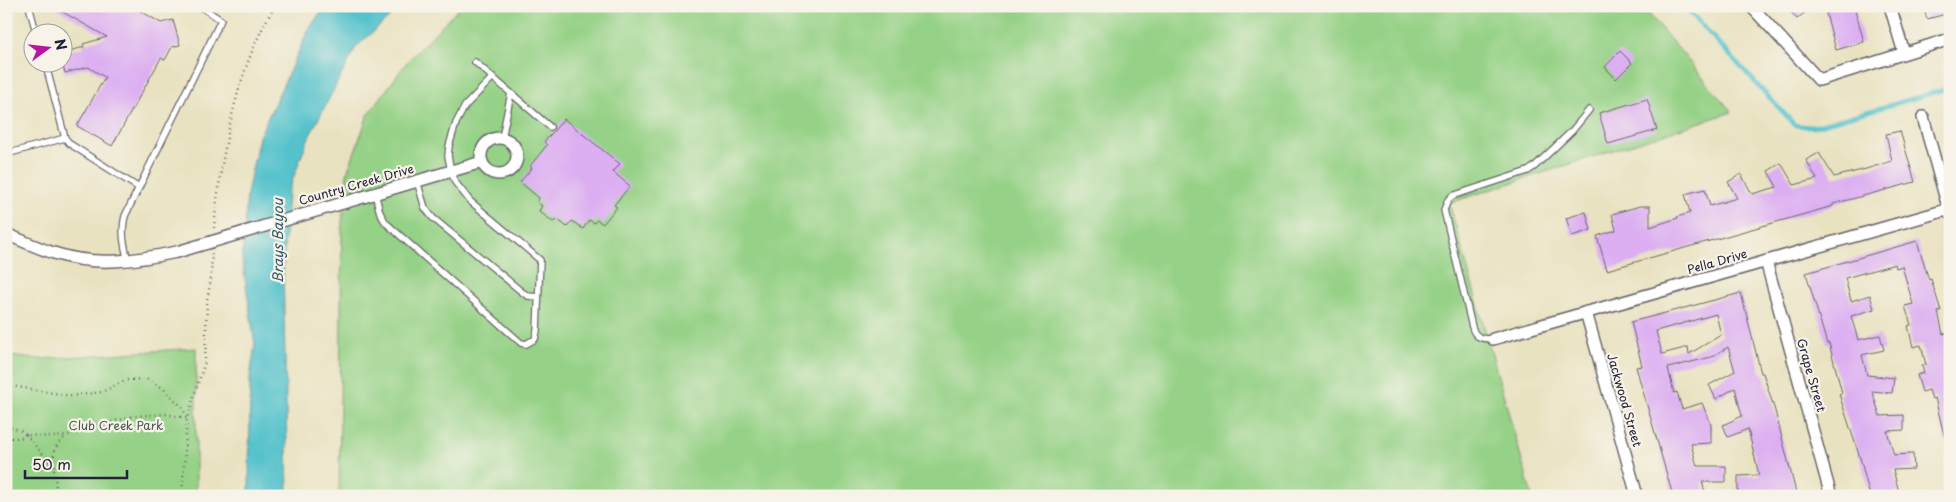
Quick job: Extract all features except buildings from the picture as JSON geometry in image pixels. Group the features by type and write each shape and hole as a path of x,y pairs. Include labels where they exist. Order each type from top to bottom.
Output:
{"street":[{"path":"1751,6 1819,80 1950,39"},
{"path":"1890,6 1904,53"},
{"path":"1923,118 1949,211"},
{"path":"494,138 502,138 510,142 516,151 517,158 512,169 495,174 485,167 481,156 484,145 494,138"},
{"name":"Country Creek Drive","path":"6,234 58,254 84,260 128,261 177,252 482,162"},
{"name":"Pella Drive","path":"1493,339 1949,211"},
{"name":"Grape Street","path":"1766,261 1832,496"},
{"name":"Jackwood Street","path":"1586,312 1637,496"}],"lane":[{"path":"29,6 33,22"},
{"path":"128,261 122,228 125,216 221,20 200,6"},
{"path":"474,62 550,127"},
{"path":"48,72 65,138 70,144 139,188"},
{"path":"375,193 380,213 386,223 521,343 526,344 534,339 540,260 470,201 461,191 451,171 448,156 456,123 465,106 493,77"},
{"path":"502,138 511,93"},
{"path":"1493,339 1479,338 1474,334 1444,210 1445,205 1452,196 1528,172 1560,144 1590,110"},
{"path":"6,154 65,138"},
{"path":"417,181 426,208 433,218 522,292 528,296 538,297"}],"path":[{"path":"214,232 226,146 243,76 264,23 275,6"},
{"path":"182,496 188,418 205,362 207,300 211,279 212,249"},
{"path":"6,385 70,396 102,392 126,380 146,379 163,388 182,407 188,418"},
{"path":"6,438 20,438 35,434 51,437 66,436 87,428 135,416 165,414 188,418"},
{"path":"6,426 20,430 26,435 54,467"},
{"path":"56,496 55,448 66,436"}],"green space":[{"path":"461,6 1642,6 1732,112 1449,203 1532,496 339,496 342,223 347,173 368,115 407,62"},
{"name":"Club Creek Park","path":"196,348 196,496 6,496 6,356 40,359"}],"water":[{"name":"Brays Bayou","path":"325,6 402,6 356,47 308,139 288,192 283,263 288,496 249,496 250,377 255,345 242,259 247,194 259,137 309,29"}],"waterway":[{"path":"1684,6 1795,125 1813,127 1950,88"}]}
